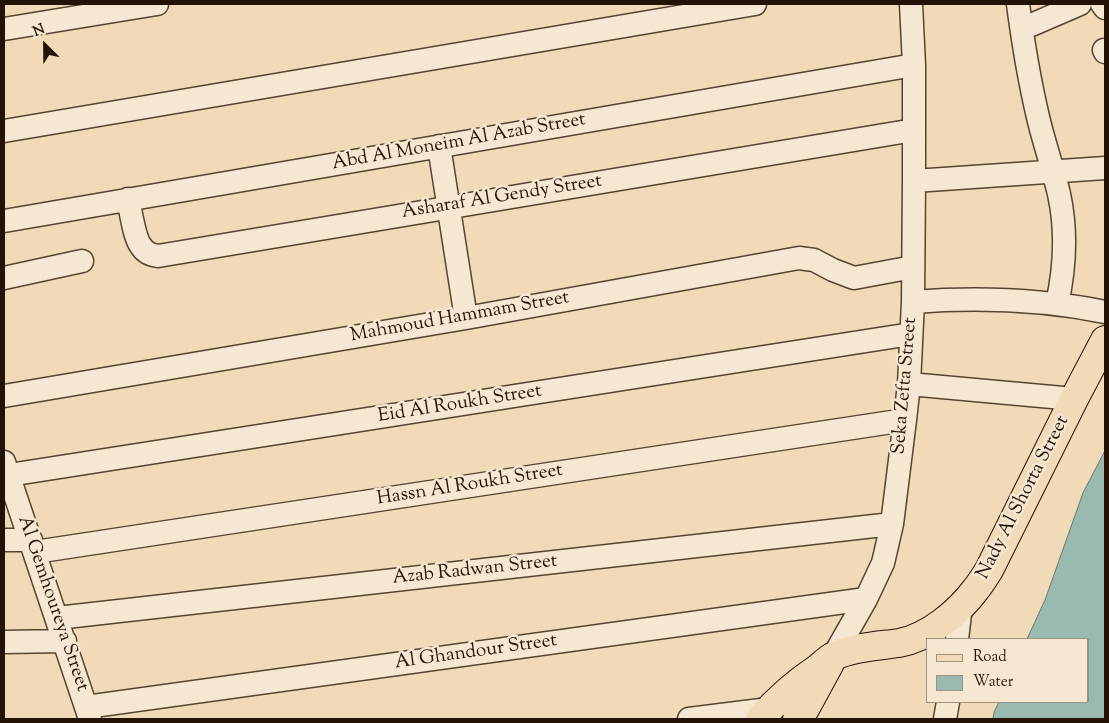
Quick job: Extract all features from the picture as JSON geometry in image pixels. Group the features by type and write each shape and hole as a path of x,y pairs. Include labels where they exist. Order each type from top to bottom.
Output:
{"main road":[{"name":"Nady Al Shorta Street","path":"833,657 854,650 902,642 923,634 944,621 976,589 989,570 1105,340"},
{"name":"Seka Zefta Street","path":"764,714 799,681 833,657"},
{"path":"797,719 805,709 833,657"}],"street":[{"path":"4,29 157,4"},
{"path":"4,131 755,4"},
{"name":"Seka Zefta Street","path":"833,657 866,599 883,563 892,524 905,420 909,384 913,267 914,65 911,4"},
{"path":"1018,4 1033,96 1063,215 1064,260 1058,304"},
{"path":"1022,29 1080,4"},
{"path":"1102,4 1105,8"},
{"name":"Abd Al Moneim Al Azab Street","path":"4,221 914,65"},
{"name":"Asharaf Al Gendy Street","path":"128,199 140,246 151,255 158,256 914,130"},
{"path":"439,146 466,318"},
{"path":"914,181 1105,168"},
{"name":"Mahmoud Hammam Street","path":"4,396 466,318 799,258 814,260 854,278 913,267"},
{"path":"4,278 82,261"},
{"path":"912,302 953,299 995,299 1058,304 1105,312"},
{"name":"Eid Al Roukh Street","path":"6,468 911,334"},
{"path":"909,384 1074,399"},
{"name":"Hassn Al Roukh Street","path":"4,540 33,546 905,420"},
{"name":"Al Gemhoureya Street","path":"6,468 88,713"},
{"name":"Azab Radwan Street","path":"57,618 892,524"},
{"name":"Al Ghandour Street","path":"88,713 866,599"},
{"path":"957,638 961,606"},
{"path":"4,642 65,641"},
{"path":"945,719 948,703"},
{"path":"688,719 764,714"}],"water":[{"path":"1105,451 1105,719 993,719 998,703 1089,703 1089,638 1027,638 1045,600 1083,493"}]}
